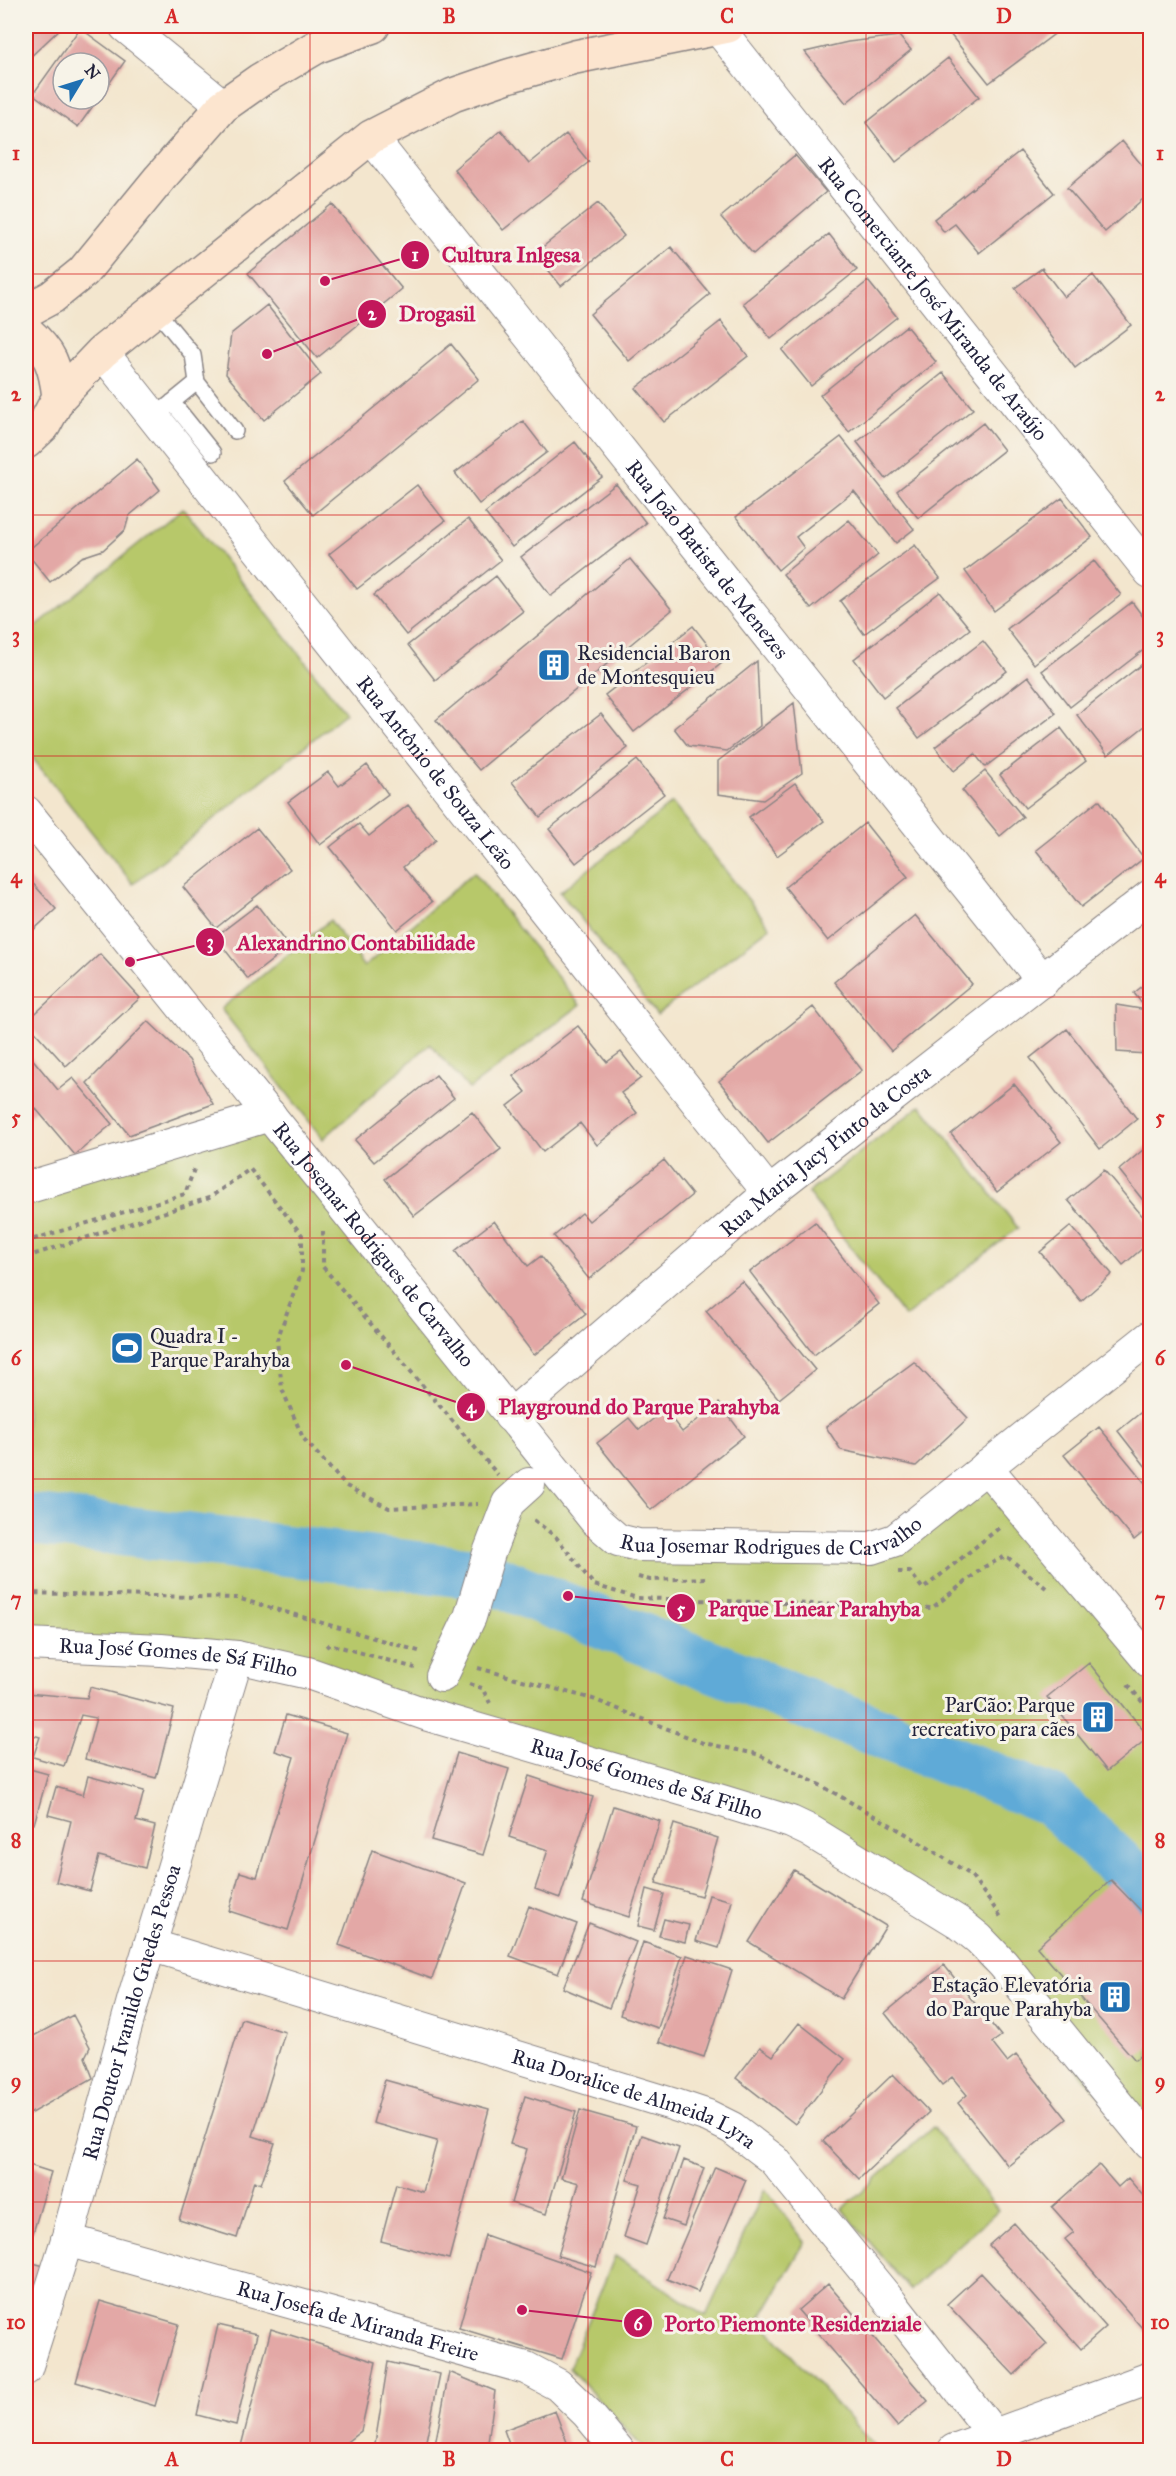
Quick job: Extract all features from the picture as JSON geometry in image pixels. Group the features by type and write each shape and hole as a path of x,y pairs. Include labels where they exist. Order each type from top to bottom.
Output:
{"main road":[{"path":"26,311 52,297 83,272 223,106 260,80 318,46 373,26"},
{"path":"26,442 44,425 59,398 102,352 371,137 453,94 508,76 575,57 723,27"},
{"path":"26,331 43,346 55,367 59,398"}],"street":[{"path":"125,26 223,106"},
{"name":"Rua Comerciante José Miranda de Araújo","path":"723,27 1150,572"},
{"name":"Rua João Batista de Menezes","path":"371,137 1043,981"},
{"name":"Rua Antônio de Souza Leão","path":"102,352 163,410 770,1193"},
{"name":"Rua Josemar Rodrigues de Carvalho","path":"26,812 510,1416 595,1520 618,1540 638,1545 871,1548 895,1540 1150,1337"},
{"name":"Rua Maria Jacy Pinto da Costa","path":"510,1416 770,1193 1150,896"},
{"path":"26,1188 270,1115"},
{"path":"986,1467 1150,1662"},
{"path":"442,1676 470,1617 489,1553 508,1503 529,1484"},
{"name":"Rua José Gomes de Sá Filho","path":"26,1644 160,1650 237,1657 308,1673 428,1715 791,1822 810,1831 958,1922 979,1939 1003,1964 1150,2144"},
{"name":"Rua Doutor Ivanildo Guedes Pessoa","path":"26,2369 67,2240 133,2001 237,1657"},
{"name":"Rua Doralice de Almeida Lyra","path":"150,1945 675,2104 732,2128 774,2160 892,2304 995,2436"},
{"name":"Rua Josefa de Miranda Freire","path":"67,2240 526,2368 558,2385 587,2413 618,2451"},
{"path":"954,2451 1150,2378"}],"lane":[{"path":"155,309 193,356 196,382 235,431"},
{"path":"196,382 163,410 213,453"}],"path":[{"path":"26,1234 34,1239 185,1194 197,1162"},
{"path":"323,1219 323,1267 496,1474 529,1484"},
{"path":"886,1573 910,1572 923,1589 1007,1521"},
{"path":"628,1574 650,1580 709,1578"}],"green space":[{"path":"183,508 346,713 133,884 26,750 26,634"},
{"path":"672,803 770,927 657,1015 560,892"},
{"path":"474,872 580,1005 469,1089 430,1044 323,1139 221,1009 330,920 364,967"},
{"path":"921,1105 1018,1228 905,1317 808,1193"},
{"path":"276,1118 623,1553 890,1553 1000,1466 1150,1643 1150,2156 967,1939 796,1829 245,1662 26,1638 26,1192"},
{"path":"933,2127 998,2210 910,2290 842,2209"},
{"path":"765,2189 805,2242 759,2320 878,2450 645,2450 569,2368 615,2256 706,2316"}],"building":[{"path":"26,26 63,26 26,61"},
{"path":"958,26 1065,26 989,83 950,34"},
{"path":"80,28 125,61 111,81 111,51 64,51"},
{"path":"899,36 911,50 846,103 805,52 848,42"},
{"path":"948,58 979,97 896,162 866,123"},
{"path":"51,69 51,107 33,94"},
{"path":"56,111 89,111 78,127"},
{"path":"501,130 529,164 566,134 589,162 503,230 454,169"},
{"path":"1122,141 1150,175 1150,193 1105,232 1067,188"},
{"path":"1020,151 1054,193 979,253 955,224 944,232 934,219"},
{"path":"795,155 826,192 753,254 721,217"},
{"path":"598,203 624,236 561,286 535,253"},
{"path":"332,204 402,289 317,358 248,273"},
{"path":"829,234 857,270 771,339 743,303"},
{"path":"671,247 710,294 629,361 590,314"},
{"path":"1042,268 1064,297 1093,275 1131,325 1075,368 1015,288"},
{"path":"868,281 897,317 811,386 782,350"},
{"path":"267,305 321,374 264,420 226,374 231,334"},
{"path":"721,321 748,356 664,422 636,388"},
{"path":"906,326 936,362 849,432 820,395"},
{"path":"451,344 479,379 313,515 285,481"},
{"path":"943,373 973,409 886,479 857,442"},
{"path":"523,421 547,452 479,504 455,473"},
{"path":"983,423 1004,450 918,518 897,491"},
{"path":"841,437 914,529 896,543 854,491 796,537 804,548 778,570 736,517"},
{"path":"575,442 602,477 512,547 485,513"},
{"path":"137,459 160,490 129,516 125,530 103,550 82,557 50,582 26,552"},
{"path":"616,484 646,523 551,596 521,557"},
{"path":"417,485 445,521 357,589 329,554"},
{"path":"1062,498 1092,537 994,611 965,571"},
{"path":"468,519 501,560 406,635 374,595"},
{"path":"849,520 878,555 811,609 783,574"},
{"path":"915,545 940,578 864,634 840,601"},
{"name":"Residencial Baron de Montesquieu","path":"630,559 672,610 479,770 436,720"},
{"path":"1094,561 1121,595 1034,664 1007,629"},
{"path":"496,576 523,611 435,680 408,645"},
{"path":"940,592 970,629 883,697 854,659"},
{"path":"1132,602 1150,626 1150,645 1070,707 1042,671"},
{"path":"693,626 722,663 634,732 605,695"},
{"path":"983,641 1007,671 919,738 896,708"},
{"path":"1150,658 1150,722 1108,755 1077,715"},
{"path":"757,661 760,726 727,751 688,746 674,728"},
{"path":"1028,676 1056,713 985,767 975,754 954,771 935,747"},
{"path":"794,703 802,773 763,800 718,794 718,761"},
{"path":"601,714 628,748 540,817 512,782"},
{"path":"1061,728 1086,761 1025,808 1000,775"},
{"path":"637,760 664,794 576,863 549,829"},
{"path":"367,765 388,794 320,845 288,802 328,772 339,786"},
{"path":"985,771 1023,817 1000,836 962,790"},
{"path":"795,783 824,821 777,856 749,817"},
{"path":"1099,800 1144,858 1081,907 1036,850"},
{"path":"408,805 436,840 403,867 432,902 397,930 330,847 359,824 369,836"},
{"path":"865,823 908,877 828,941 785,887"},
{"path":"257,828 290,869 216,928 183,887"},
{"path":"27,877 56,909 26,937 26,879"},
{"path":"257,905 289,947 248,979 215,937"},
{"path":"915,915 972,984 891,1051 834,982"},
{"path":"100,954 140,998 66,1066 26,1022"},
{"path":"1150,980 1150,1091 1147,1091 1147,1054 1117,1052 1116,1005 1147,1010 1134,993"},
{"path":"813,1007 862,1070 768,1143 719,1081"},
{"path":"148,1021 189,1060 213,1104 129,1135 87,1083"},
{"path":"578,1026 607,1062 621,1052 641,1078 621,1093 637,1113 597,1145 580,1123 543,1152 508,1106 526,1092 513,1076"},
{"path":"1067,1029 1137,1119 1100,1149 1030,1058"},
{"path":"26,1051 58,1090 73,1078 112,1124 75,1155 36,1109 26,1120"},
{"path":"436,1075 454,1098 374,1162 355,1140"},
{"path":"1014,1084 1061,1142 997,1192 951,1134"},
{"path":"472,1112 501,1149 414,1216 385,1179"},
{"path":"1150,1144 1150,1209 1119,1170"},
{"path":"664,1160 692,1195 589,1279 554,1236 582,1213 589,1221"},
{"path":"1104,1170 1150,1225 1150,1242 1123,1265 1068,1200"},
{"path":"494,1221 528,1266 541,1256 586,1314 534,1355 455,1251"},
{"path":"815,1222 879,1304 814,1355 750,1272"},
{"path":"1071,1226 1112,1274 1081,1301 1040,1252"},
{"path":"742,1281 815,1370 779,1399 706,1311"},
{"path":"914,1362 968,1418 916,1466 841,1450 826,1427"},
{"path":"719,1403 744,1436 651,1510 597,1443 629,1418 639,1430 665,1410 682,1432"},
{"path":"1150,1405 1150,1472 1118,1431"},
{"path":"1099,1427 1150,1489 1150,1527 1134,1540 1064,1455"},
{"name":"ParCão: Parque recreativo para cães","path":"1089,1663 1149,1737 1107,1771 1047,1697"},
{"path":"90,1687 174,1709 156,1778 85,1759 96,1718 81,1715 64,1766 33,1757 40,1737 26,1733 26,1693 87,1698"},
{"path":"286,1715 347,1733 288,1930 229,1911 240,1872 257,1877 294,1757 275,1751"},
{"path":"457,1753 509,1769 483,1855 431,1840"},
{"path":"26,1768 48,1774 34,1824 26,1821"},
{"path":"88,1776 144,1791 136,1821 155,1826 145,1868 99,1856 90,1891 56,1882 71,1821 48,1815 56,1787 83,1795"},
{"path":"529,1776 593,1797 560,1898 535,1889 548,1850 509,1837"},
{"path":"613,1806 660,1821 629,1917 583,1902"},
{"path":"674,1824 718,1838 701,1896 656,1883"},
{"path":"372,1850 466,1883 432,1979 339,1945"},
{"path":"794,1870 886,1926 841,1999 749,1942"},
{"name":"Estação Elevatória do Parque Parahyba","path":"1111,1880 1150,1920 1150,2047 1135,2060 1037,1947"},
{"path":"647,1889 664,1894 654,1930 638,1926"},
{"path":"709,1895 732,1901 719,1948 696,1941"},
{"path":"529,1906 577,1924 558,1974 510,1956"},
{"path":"664,1919 689,1925 685,1942 659,1936"},
{"path":"589,1923 636,1942 609,2008 563,1988"},
{"path":"643,1942 682,1956 658,2028 620,2015"},
{"path":"687,1955 732,1970 704,2057 659,2042"},
{"path":"944,1965 1001,2036 992,2043 1007,2062 1016,2055 1067,2119 1008,2166 958,2103 967,2095 952,2077 942,2085 885,2013"},
{"path":"73,2015 90,2047 85,2057 93,2078 26,2116 26,2057 31,2054 26,2040"},
{"path":"242,2019 285,2032 253,2136 275,2143 261,2184 254,2181 237,2238 179,2220"},
{"path":"799,2023 845,2059 795,2124 736,2078 760,2047 773,2056"},
{"path":"893,2074 929,2112 859,2179 823,2141"},
{"path":"385,2080 489,2109 449,2259 381,2241 396,2184 423,2192 437,2141 373,2123"},
{"path":"525,2096 576,2112 546,2214 511,2203 527,2149 510,2144"},
{"path":"580,2110 636,2126 596,2267 558,2256 579,2183 561,2178"},
{"path":"642,2135 679,2148 646,2245 624,2237 641,2184 627,2180"},
{"path":"684,2160 704,2168 684,2226 663,2219"},
{"path":"26,2164 51,2172 33,2233 26,2231"},
{"path":"1099,2165 1118,2187 1128,2178 1150,2204 1150,2333 1148,2335 1065,2239 1074,2232 1052,2207"},
{"path":"715,2167 746,2180 698,2292 667,2279"},
{"path":"1014,2223 1106,2327 1081,2349 989,2245"},
{"path":"485,2235 591,2272 562,2359 459,2328"},
{"path":"26,2261 44,2266 31,2315 26,2314"},
{"path":"981,2273 1047,2344 1014,2375 947,2304"},
{"path":"828,2284 928,2401 897,2426 798,2310"},
{"path":"100,2301 179,2324 155,2406 76,2382"},
{"path":"218,2325 257,2334 236,2425 197,2415"},
{"path":"271,2329 376,2362 361,2431 336,2450 240,2450"},
{"path":"388,2362 440,2374 424,2450 374,2450"},
{"path":"449,2372 495,2391 487,2450 434,2450"},
{"path":"555,2411 570,2450 511,2450 504,2430"}],"waterway":[{"path":"26,1519 479,1574 1052,1801 1150,1893"}],"place":[{"name":"Cultura Inlgesa","path":"325,281"},
{"name":"Drogasil","path":"267,354"},
{"name":"Residencial Baron de Montesquieu","path":"554,665"},
{"name":"Alexandrino Contabilidade","path":"130,962"},
{"name":"Quadra I - Parque Parahyba","path":"127,1348"},
{"name":"Playground do Parque Parahyba","path":"346,1365"},
{"name":"Parque Linear Parahyba","path":"568,1596"},
{"name":"ParCão: Parque recreativo para cães","path":"1098,1717"},
{"name":"Estação Elevatória do Parque Parahyba","path":"1115,1997"},
{"name":"Porto Piemonte Residenziale","path":"522,2310"}]}
